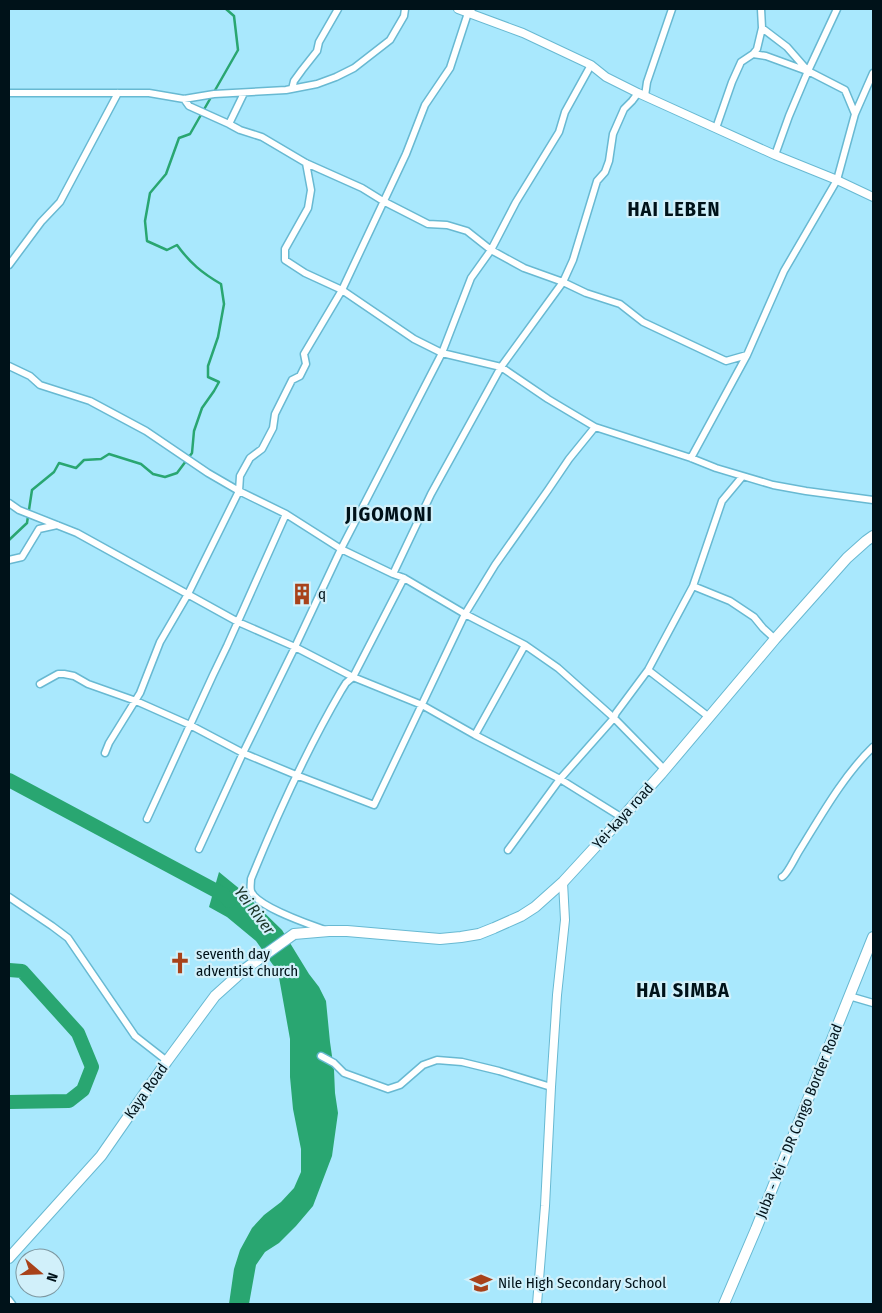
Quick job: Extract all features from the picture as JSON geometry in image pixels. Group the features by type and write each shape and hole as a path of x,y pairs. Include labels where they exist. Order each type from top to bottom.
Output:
{"main road":[{"name":"Yei-kaya road","path":"294,934 347,931 440,939 461,938 479,934 528,912 563,882 664,770 775,639 847,558 873,536"},
{"name":"Kaya Road","path":"9,1258 101,1156 167,1061 216,996 254,962 294,934"},
{"name":"Juba - Yei - DR Congo Border Road","path":"724,1304 873,937"}],"street":[{"path":"292,89 294,81 317,52 318,42 338,9"},
{"path":"9,93 149,93 184,99 214,94 292,89 317,84 354,68 390,40 404,16 405,9"},
{"path":"458,9 470,11 523,33 592,65 606,76 642,94 775,155 838,180 873,197"},
{"path":"393,574 432,494 501,367 563,282 573,260 598,181 605,172 609,161 613,134 624,109 642,94 672,9"},
{"path":"716,128 741,62 754,54 757,49 762,28 761,9"},
{"path":"775,155 808,71 837,9"},
{"path":"105,753 113,736 136,701 160,642 188,594 239,491 240,476 250,458 262,449 273,428 275,414 292,380 300,376 306,364 304,354 342,290 406,154 425,105 450,68 470,11"},
{"path":"762,28 787,47 808,71"},
{"path":"754,54 766,56 808,71 845,90 855,114"},
{"path":"199,849 341,549 442,353 471,278 491,250 516,202 559,132 565,112 592,65"},
{"path":"691,458 747,355 784,271 838,180 855,114 873,73"},
{"path":"9,265 41,222 60,202 118,93"},
{"path":"229,124 244,93"},
{"path":"184,99 188,106 240,130 262,137 306,163 362,188 428,224 447,224 467,231 491,250 524,268 563,282 586,293 620,304 643,322 726,361 747,355"},
{"path":"306,163 311,190 308,208 285,249 285,260 305,273 342,290 414,339 442,353 501,367 548,399 595,427 691,458 742,477 772,485 873,500"},
{"path":"9,366 30,376 40,385 90,401 146,431 208,474 286,514 341,549 404,578 465,614 525,645 558,668 614,718 664,770"},
{"path":"40,684 58,674 74,676 88,684 136,701 190,725 243,753 374,805 465,614 495,565 569,459 595,427"},
{"path":"508,850 560,779 614,718 648,670 693,586 722,502 742,477"},
{"path":"9,503 23,512 77,533 238,622 295,647 353,678 422,705 560,779 621,817"},
{"path":"147,819 286,514"},
{"path":"9,560 22,557 39,530 57,525"},
{"path":"329,931 281,913 258,899 252,893 251,879 296,775 341,691 346,683 353,678 404,578"},
{"path":"693,586 730,601 754,617 775,639"},
{"path":"475,735 525,645"},
{"path":"648,670 709,717"},
{"path":"782,877 785,876 840,785 873,747"},
{"path":"537,1304 545,1206 551,1087 565,920 563,882"},
{"path":"9,897 68,938 135,1036 167,1061"},
{"path":"849,996 873,1003"},
{"path":"321,1056 334,1063 344,1073 388,1089 400,1085 423,1065 437,1060 462,1062 551,1087"},
{"path":"9,1300 12,1304"}],"water":[{"path":"219,872 241,890 282,930 326,1001 338,1113 332,1156 313,1206 279,1243 265,1252 256,1265 249,1304 229,1304 234,1269 240,1250 252,1228 294,1188 301,1172 301,1149 293,1109 290,1077 290,1039 278,972 256,941 227,917 209,907"}],"waterway":[{"path":"9,540 27,523 32,490 54,472 59,463 76,468 84,460 101,459 109,454 141,464 153,474 165,477 177,473 192,453 194,431 202,408 219,382 208,377 208,366 218,337 224,304 221,284 197,267 177,245 167,250 147,241 145,221 150,193 166,174 179,138 190,134 238,50 234,16 226,9"},
{"name":"Yei River","path":"9,780 224,895 229,901"},
{"name":"Yei River","path":"9,970 22,971 78,1033 92,1067 83,1090 69,1101 9,1102"}],"place":[{"name":"q","path":"302,594"},
{"name":"seventh day adventist church","path":"180,963"},
{"name":"Nile High Secondary School","path":"481,1283"}],"district":[{"name":"HAI LEBEN","path":"674,209"},
{"name":"JIGOMONI","path":"389,514"},
{"name":"HAI SIMBA","path":"683,990"}]}
